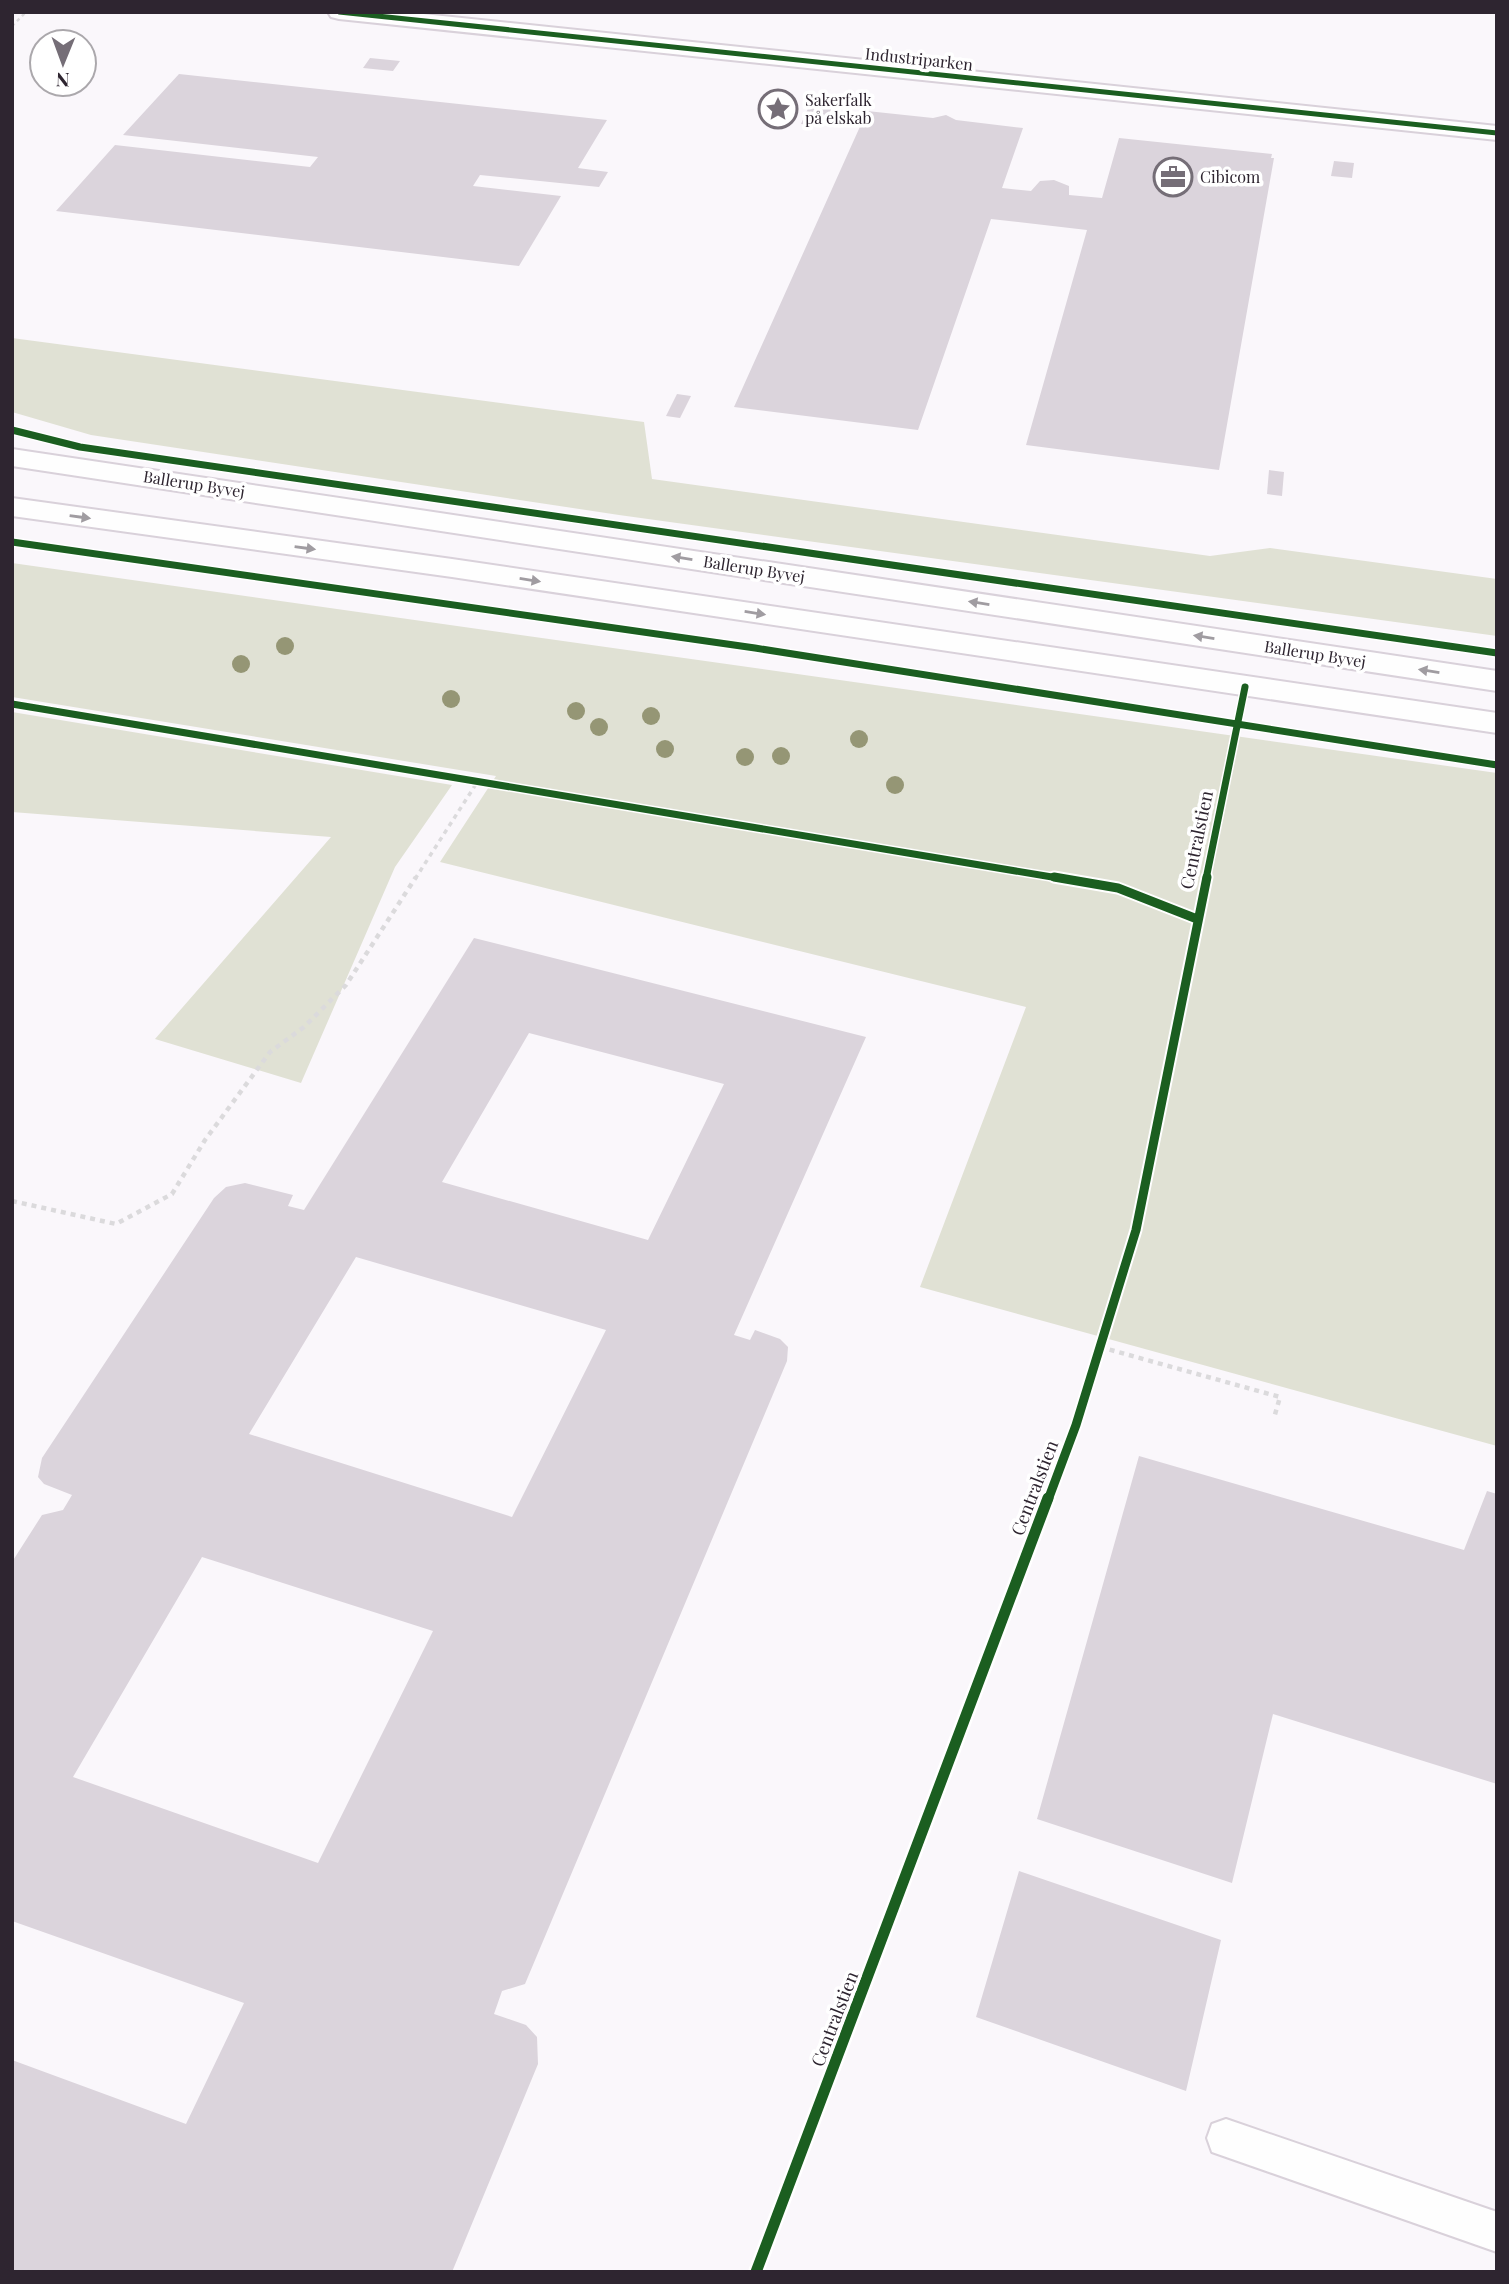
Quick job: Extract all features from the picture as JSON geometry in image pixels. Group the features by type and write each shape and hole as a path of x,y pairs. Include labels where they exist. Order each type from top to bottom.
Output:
{"main road":[{"name":"Industriparken","path":"339,12 391,15 1497,133"},
{"name":"Ballerup Byvej","path":"12,457 1497,681"},
{"path":"12,507 465,570 1497,723"}],"lane":[{"path":"1226,2138 1497,2232"}],"path":[{"path":"12,26 26,12"},
{"path":"465,779 492,783"},
{"path":"12,1201 116,1224 172,1194 205,1140 270,1052 304,1027 346,985 478,781"},
{"path":"1096,1360 1104,1334"},
{"path":"1100,1347 1280,1396 1274,1418"}],"shaded area":[{"path":"12,338 644,422 652,479 1210,556 1270,548 1497,579 1497,636 619,515 91,435 12,412"},
{"path":"12,563 1497,773 1497,1446 920,1287 1026,1007 440,862 496,776 12,697"},
{"path":"12,712 452,785 395,867 301,1083 155,1039 331,837 12,812"}],"building":[{"path":"370,58 400,61 393,71 363,68"},
{"path":"179,74 607,120 578,168 608,172 599,187 480,175 473,186 561,196 519,266 56,211 115,145 310,167 318,157 123,135"},
{"path":"810,104 832,107 824,126 801,124"},
{"path":"867,111 933,118 946,115 956,120 1023,128 1002,188 1031,191 1040,181 1054,180 1069,186 1069,195 1102,198 1119,138 1272,154 1271,158 1274,158 1219,470 1026,445 1087,230 991,219 918,430 734,407"},
{"path":"1334,161 1354,163 1352,178 1331,176"},
{"path":"677,394 691,396 680,418 666,416"},
{"path":"1269,470 1284,472 1282,496 1267,494"},
{"path":"474,938 866,1037 734,1335 750,1340 755,1330 780,1339 788,1347 787,1361 525,1984 502,1991 494,2014 526,2025 537,2037 538,2064 452,2272 12,2272 12,2060 186,2124 244,2003 12,1921 12,1562 42,1515 63,1510 72,1495 44,1484 38,1477 42,1458 214,1198 226,1187 245,1183 293,1195 288,1206 304,1210","holes":["529,1033 724,1084 648,1240 442,1182","356,1257 606,1330 512,1517 249,1434","202,1557 433,1631 318,1863 73,1777"]},
{"path":"1139,1456 1464,1550 1487,1491 1497,1494 1497,1784 1273,1714 1232,1883 1037,1819"},
{"path":"1019,1871 1221,1940 1186,2091 976,2017"}],"cycle path":[{"path":"339,12 1497,133"},
{"path":"12,430 80,447 1497,653"},
{"path":"12,542 755,648 1497,765"},
{"name":"Centralstien","path":"756,2272 1076,1425 1136,1230 1245,687"},
{"path":"12,704 1118,888 1197,919"}],"place":[{"name":"Sakerfalk på elskab","path":"778,109"},
{"name":"Cibicom","path":"1173,177"}]}
